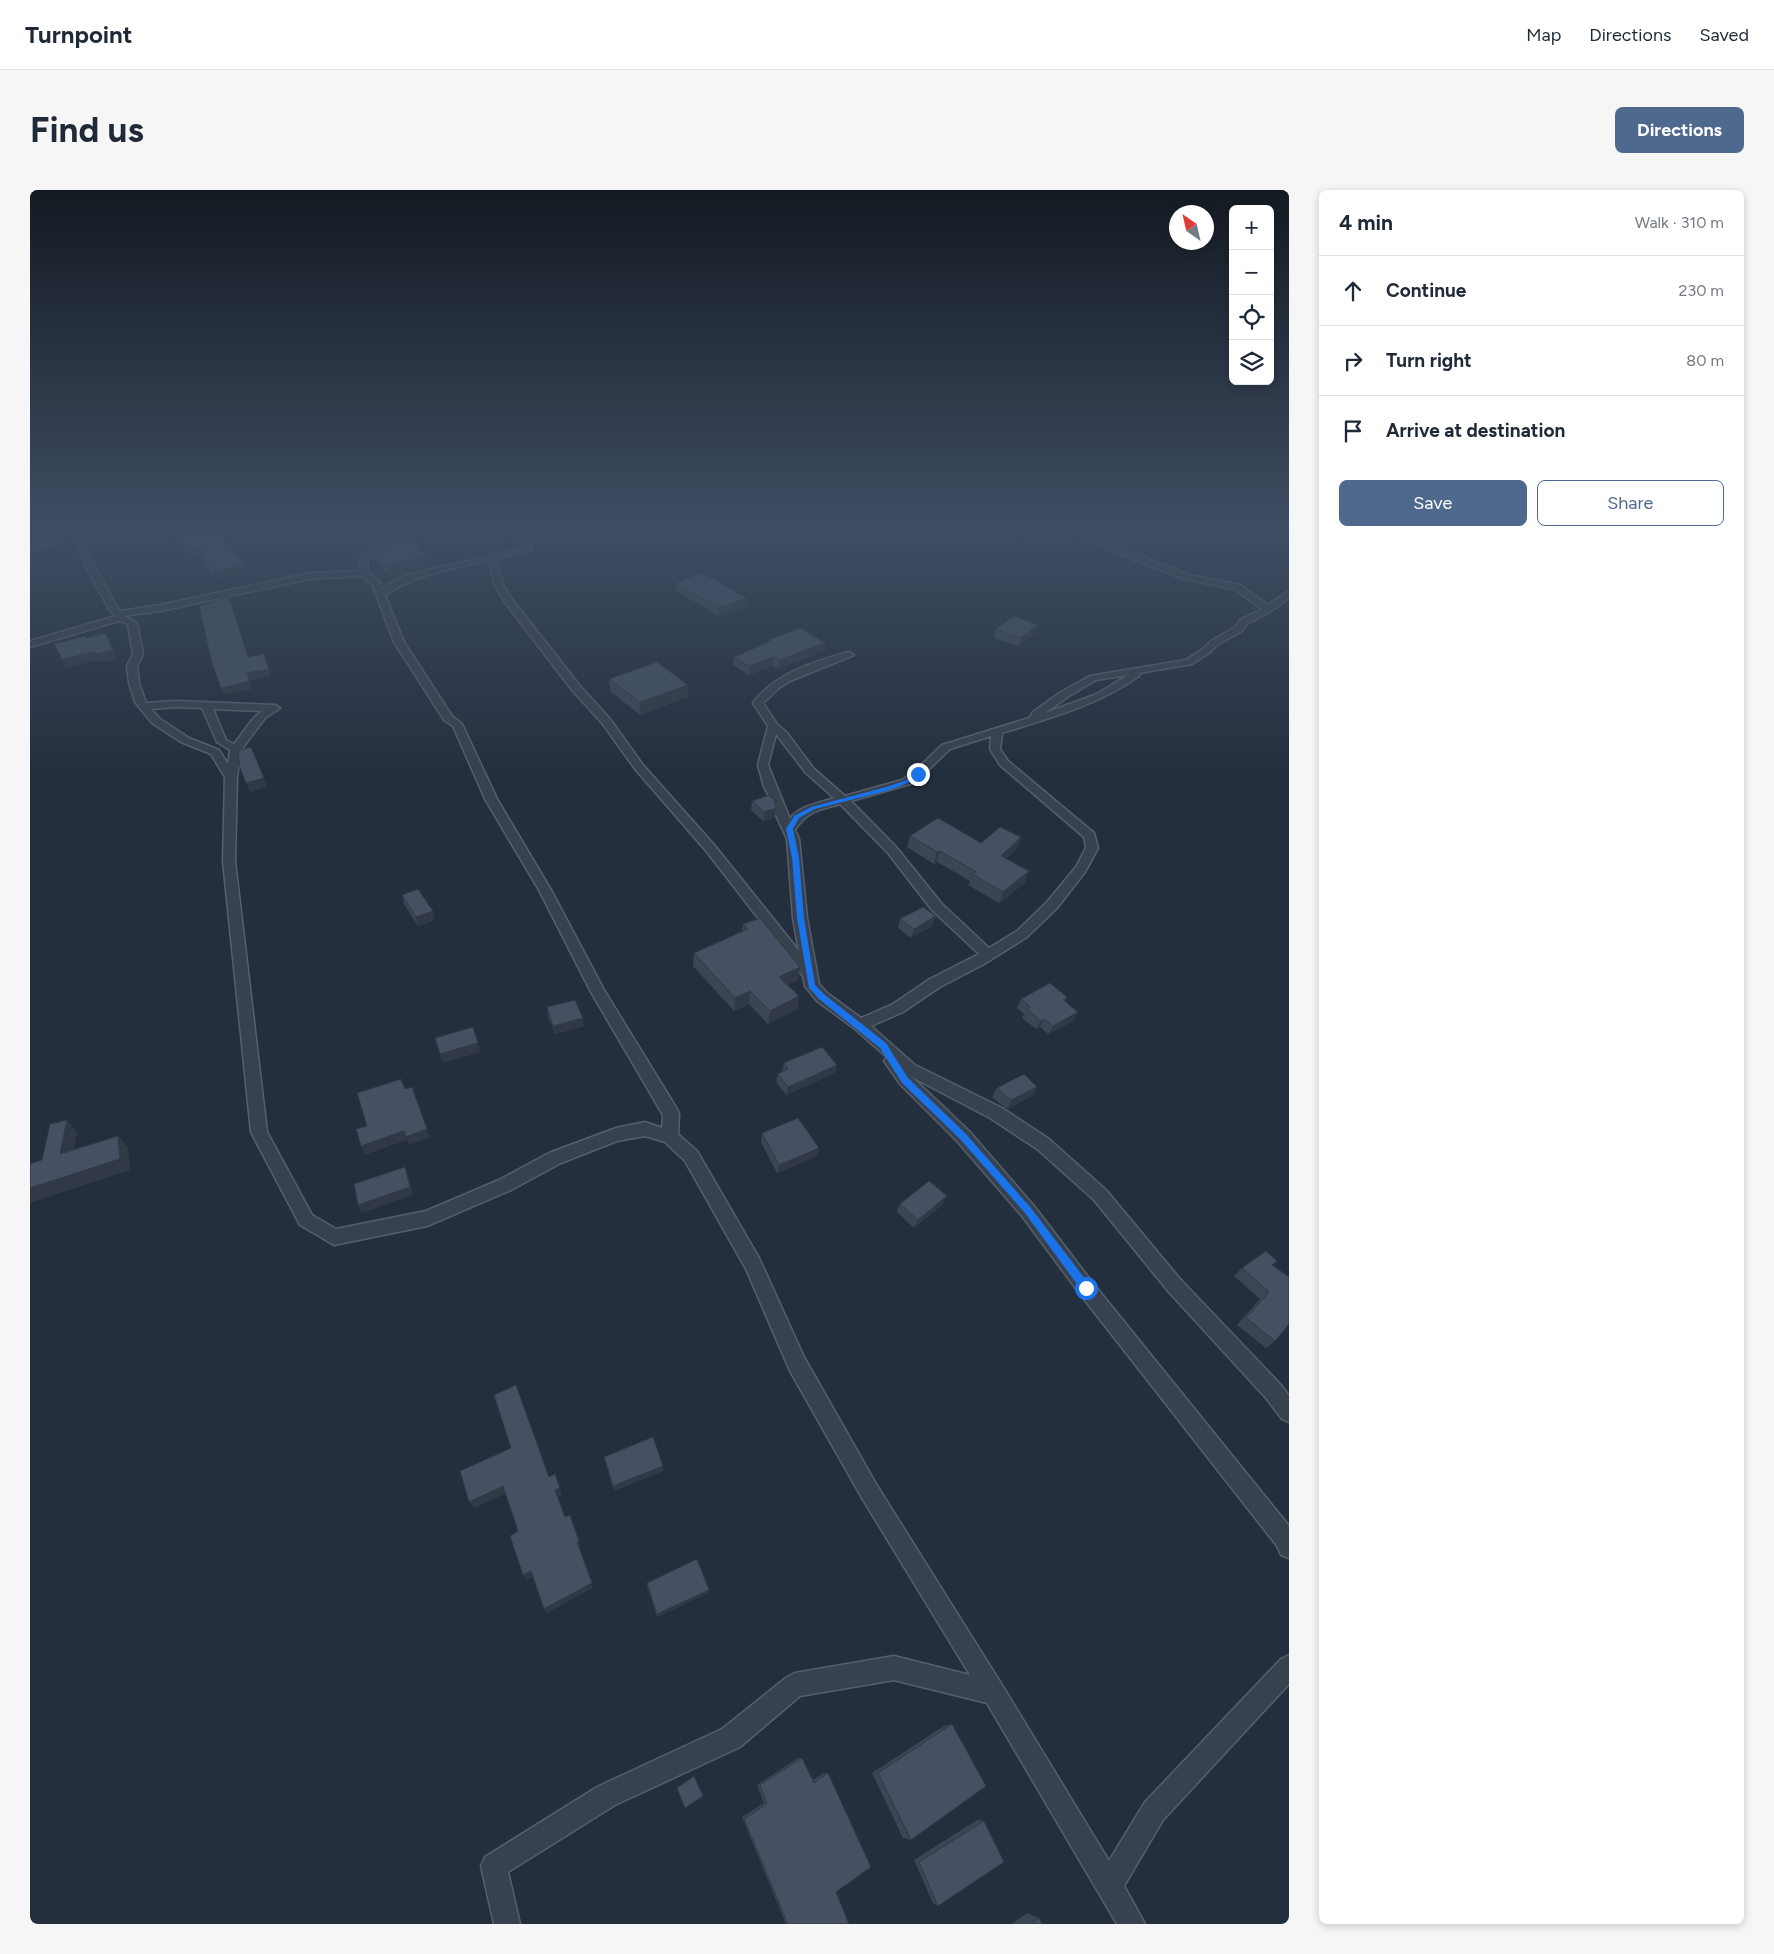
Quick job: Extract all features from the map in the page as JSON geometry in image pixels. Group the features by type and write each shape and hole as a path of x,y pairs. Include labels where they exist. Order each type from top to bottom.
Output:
{"street":[{"path":"113,609 132,623 138,654 132,666 134,683 143,706 156,721 185,740 215,752 231,777"},
{"path":"30,644 120,616 155,609"},
{"path":"386,609 398,642 448,718 457,724 491,799 546,890 598,992 671,1114 670,1137"},
{"path":"514,609 576,688 606,721 639,768 711,849 808,972"},
{"path":"1034,720 1037,714 1078,685 1093,678 1189,662 1206,651 1214,643 1239,629 1243,622 1268,609"},
{"path":"850,655 777,683 763,694 758,703 810,771 844,801 892,850 937,907 988,955"},
{"path":"790,829 797,817 813,808 844,801 906,782 918,774 946,746 1087,703 1117,688 1140,671"},
{"path":"143,706 176,704 275,708 261,716 236,749 231,777 229,861 259,1132 306,1220 334,1237 427,1218 505,1185 555,1158 616,1135 645,1129 670,1137 691,1156 753,1264 797,1364 868,1492 994,1693 1132,1924"},
{"path":"206,705 222,742 236,749"},
{"path":"774,726 763,765 770,787 790,829 796,858 797,893 808,972 812,986 910,1069 996,1113 1043,1144 1094,1189 1139,1240 1174,1285 1289,1412"},
{"path":"860,1025 898,1008 935,983 988,955 1022,934 1052,905 1081,869 1092,848 1090,836 1028,781 1004,763 995,749 997,731"},
{"path":"883,1046 905,1080 963,1136 1028,1210 1086,1288 1284,1538 1289,1547"},
{"path":"507,1924 494,1866 606,1796 731,1738 795,1685 894,1668 994,1693"},
{"path":"1109,1887 1154,1811 1289,1668"}],"building":[{"path":"200,609 233,609 248,657 264,654 269,669 247,673 250,681 221,688 212,663"},
{"path":"1014,616 1038,625 1021,638 996,629"},
{"path":"800,628 825,643 779,660 774,657 749,666 734,657 771,641 768,640"},
{"path":"106,633 113,650 96,654 95,652 62,659 54,644 85,636 86,638"},
{"path":"657,662 688,685 640,702 609,679"},
{"path":"251,747 264,778 246,783 240,768 238,750"},
{"path":"769,795 774,800 776,808 764,812 752,801"},
{"path":"938,818 981,843 1000,827 1021,837 1001,856 1029,871 1003,892 972,874 976,872 910,836"},
{"path":"418,889 433,911 416,917 402,895"},
{"path":"923,907 936,916 914,929 900,919"},
{"path":"760,918 800,967 779,977 799,996 770,1011 750,991 735,998 694,953 748,929 743,924"},
{"path":"1050,983 1067,997 1063,1000 1078,1012 1053,1026 1044,1019 1041,1021 1027,1009 1030,1007 1021,999"},
{"path":"575,1000 583,1018 553,1026 547,1007"},
{"path":"473,1027 478,1043 440,1054 435,1038"},
{"path":"822,1047 837,1065 788,1087 778,1074 788,1069 784,1063"},
{"path":"1024,1074 1037,1087 1011,1100 997,1088"},
{"path":"401,1079 405,1089 412,1087 427,1129 406,1137 404,1131 361,1146 356,1129 367,1126 357,1093"},
{"path":"798,1118 819,1148 779,1165 762,1133"},
{"path":"67,1120 60,1154 118,1136 120,1159 30,1188 30,1164 42,1160 50,1124"},
{"path":"405,1167 410,1187 358,1205 354,1184"},
{"path":"929,1181 947,1196 918,1220 900,1204"},
{"path":"1266,1251 1277,1261 1272,1265 1289,1277 1289,1324 1275,1341 1246,1318 1269,1292 1242,1268"},
{"path":"516,1385 549,1477 555,1474 560,1488 555,1490 565,1517 570,1515 579,1541 577,1542 592,1583 544,1609 531,1571 523,1575 510,1536 518,1531 503,1486 469,1502 460,1471 511,1448 494,1395"},
{"path":"653,1437 663,1466 613,1486 604,1457"},
{"path":"697,1559 709,1590 657,1614 647,1583"},
{"path":"952,1724 986,1786 911,1840 878,1773"},
{"path":"802,1758 814,1783 828,1773 871,1867 836,1892 849,1924 788,1924 744,1819 767,1804 760,1785"},
{"path":"694,1776 703,1796 685,1808 677,1788"},
{"path":"984,1821 1004,1862 938,1906 919,1862"},
{"path":"1039,1918 1042,1924 1031,1924"}],"route":[{"path":"918,774 906,782 888,788 813,808 797,817 790,829 796,858 795,868 800,918 808,960 808,972 812,986 822,997 860,1025 883,1046 905,1080 963,1136 1028,1210 1086,1288"}]}
